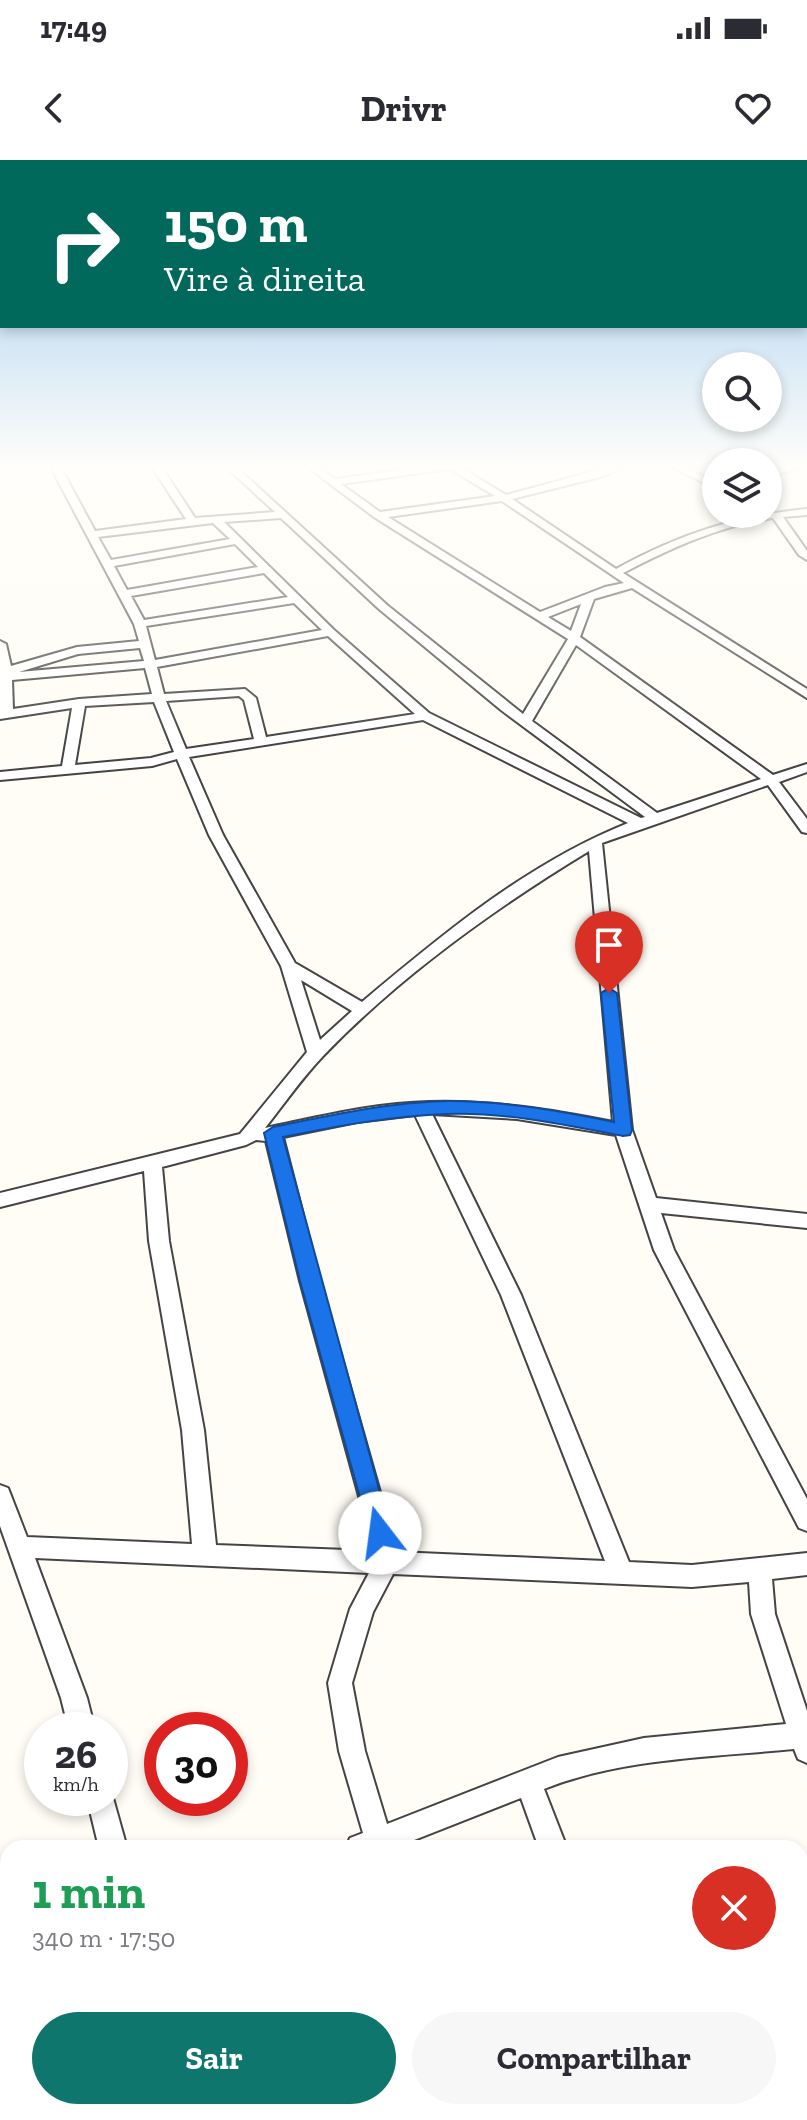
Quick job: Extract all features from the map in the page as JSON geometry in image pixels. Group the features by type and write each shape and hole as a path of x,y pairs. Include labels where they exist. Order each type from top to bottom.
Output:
{"street":[{"path":"103,557 140,624 159,698 216,835 289,966 316,1053"},
{"path":"107,564 144,557"},
{"path":"255,557 330,632 425,716 647,820"},
{"path":"328,557 383,607 647,820"},
{"path":"445,557 574,638 771,780 807,829"},
{"path":"591,557 807,694"},
{"path":"609,589 619,575 654,557"},
{"path":"125,594 267,569"},
{"path":"538,617 609,589 633,585"},
{"path":"525,722 574,638 589,597"},
{"path":"140,624 297,599"},
{"path":"3,675 152,664 330,632"},
{"path":"0,644 5,656 3,714 79,703 247,694 261,742"},
{"path":"3,675 77,651 146,644"},
{"path":"68,769 79,703"},
{"path":"0,776 152,762 181,754 425,716"},
{"path":"246,1139 316,1053 363,1010 449,937 527,882 595,841 647,820 807,768"},
{"path":"595,841 623,1130 664,1250 807,1521"},
{"path":"289,966 363,1010"},
{"path":"0,1200 246,1139 355,1116 449,1108 543,1114 623,1130"},
{"path":"421,1110 511,1295 621,1572"},
{"path":"273,1133 310,1281 388,1561 362,1609 340,1683 369,1840"},
{"path":"152,1162 159,1241 193,1430 205,1553"},
{"path":"650,1205 807,1221"},
{"path":"0,1495 10,1536 75,1712"},
{"path":"10,1536 260,1559 388,1561 692,1576 807,1564"},
{"path":"380,1840 558,1770 644,1751 804,1742 763,1614 760,1570"},
{"path":"528,1781 550,1840"},
{"path":"105,1816 111,1840"}],"route":[{"path":"380,1533 310,1281 273,1133 355,1116 449,1108 543,1114 623,1130 609,993"}]}
